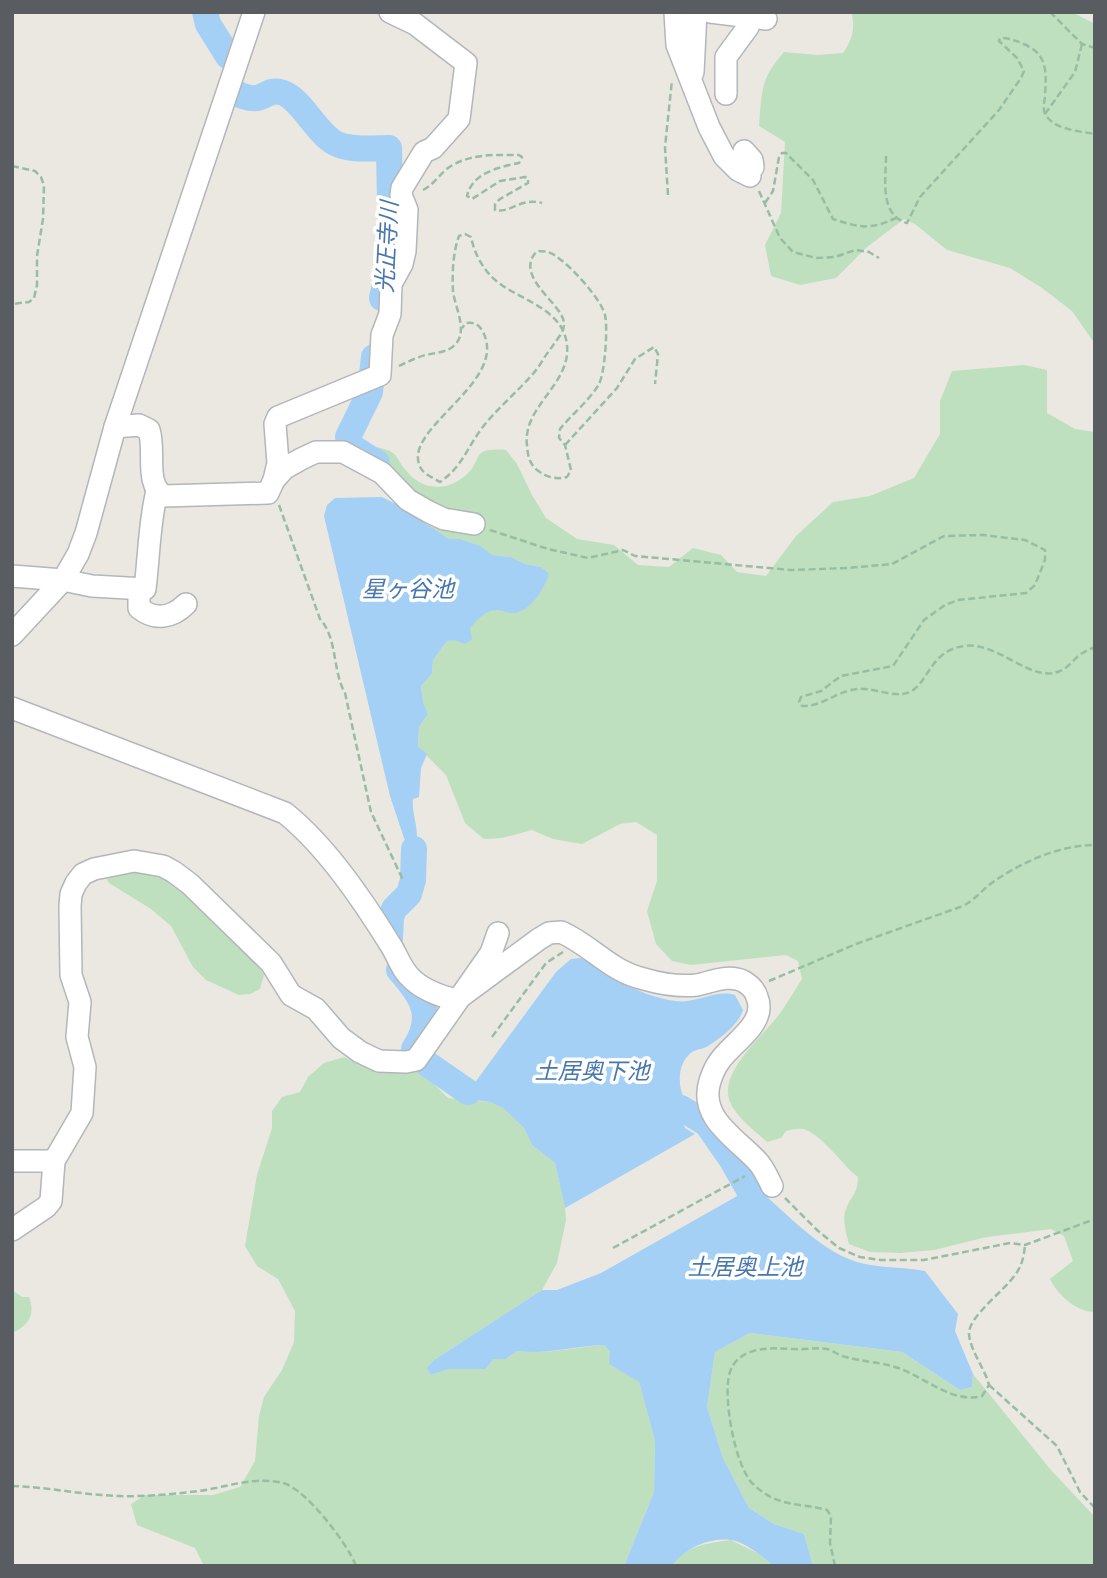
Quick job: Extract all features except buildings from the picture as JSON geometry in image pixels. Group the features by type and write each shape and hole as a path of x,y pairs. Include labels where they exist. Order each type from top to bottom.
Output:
{"street":[{"path":"12,635 63,580 86,533 115,426 254,12"},
{"path":"272,485 278,463 275,424 278,416 380,375 382,335 390,314 391,284 402,264 405,251 407,211 401,195 402,188 425,152 433,148 459,118 466,63 415,24 390,12"},
{"path":"675,12 677,45 709,128 724,156 746,166"},
{"path":"689,78 693,72 696,12"},
{"path":"710,12 755,16 726,57 726,94"},
{"path":"115,426 139,425 149,430 152,440 153,482 157,491 164,496 262,494 285,468 316,452 343,452 382,473 408,500 418,506 444,519 474,524"},
{"path":"14,572 92,586 145,589 152,509 157,491"},
{"path":"139,590 139,608 152,615 172,615 186,604"},
{"path":"12,708 285,813 300,826 354,891 411,979 427,990 456,1000"},
{"path":"12,1230 46,1207 51,1200 54,1161 82,1113 85,1067 77,1037 80,1002 71,975 70,906 71,894 83,874 94,869 134,861 163,866 174,872 190,884 271,963 291,995 316,1009 341,1038 360,1052 379,1060 406,1062 420,1054 491,953 498,933"},
{"path":"456,1000 549,933 561,932 621,971 641,979 678,986 730,978 743,981 753,988 759,1000 754,1024 719,1062 709,1082 707,1097 711,1111 722,1129 760,1164 772,1186"},
{"path":"12,1161 54,1161"}],"path":[{"path":"1050,12 1082,44 1095,48"},
{"path":"886,156 886,198 897,218 907,223 920,197 999,110 1021,78 1024,71 1021,65 999,41 1000,38 1010,38 1041,55 1046,66 1045,114"},
{"path":"1045,114 1075,72 1082,44"},
{"path":"668,195 665,147 677,45"},
{"path":"1045,114 1060,127 1095,134"},
{"path":"765,203 773,191 779,157 786,153 813,180 833,219 857,227 876,227 897,218"},
{"path":"418,186 423,190 466,158 480,155 519,155 522,157 519,163 493,169 478,178 468,191 467,197 472,199 500,181 525,177 528,178 528,183 500,199 495,204 495,210 503,211 520,202 542,203"},
{"path":"12,166 34,171 41,177 45,197 37,257 36,292 29,302 12,304"},
{"path":"746,166 780,238 793,252 816,258 835,257 855,250 869,252 879,258"},
{"path":"380,375 416,358 441,353 453,347 458,340 461,328 453,290 455,246 459,236 465,234 471,237 478,258 491,277 546,311 554,318 562,332 567,341 565,364 528,426 526,440 528,459 535,468 547,476 560,479 567,477 571,470 565,445 559,438 561,429 598,385 602,374 605,316 602,306 556,256 546,251 537,251 530,264 545,297 563,316 562,332 537,369 483,427 455,472 440,482 422,470 418,455 427,435 444,412 462,397 486,364 488,351 479,325 472,322 461,328"},
{"path":"565,445 617,388 635,359 654,347 658,354 654,384"},
{"path":"272,485 320,619 328,628 371,812 403,880"},
{"path":"474,524 548,549 587,558 623,550 635,556 792,570 892,564 944,536 983,535 1025,540 1045,550 1045,560 1035,585 1026,593 958,600 945,605 924,620 893,666 841,676 821,691 801,697 799,702 802,706 812,707 857,689 906,694 914,688 932,664 951,649 964,646 990,648 1041,673 1059,672 1080,654 1095,647"},
{"path":"753,988 856,944 963,906 976,899 990,884 1013,869 1051,852 1095,845"},
{"path":"492,1037 546,963 569,950 591,951"},
{"path":"613,1248 746,1175"},
{"path":"772,1186 839,1248 860,1257 924,1259 1010,1243 1026,1245 1095,1219"},
{"path":"1026,1245 1024,1259 1014,1278 971,1322 968,1333 989,1385 1057,1446 1080,1492 1095,1508"},
{"path":"835,1566 830,1543 831,1516 827,1510 782,1504 751,1483 732,1430 728,1394 730,1372 738,1358 756,1350 780,1347 828,1349 844,1357 895,1367 915,1374 947,1392 960,1396 982,1396 989,1385"},
{"path":"12,1486 119,1496 199,1491 265,1479 295,1488 334,1529 356,1566"}],"green space":[{"path":"851,12 1072,12 1095,24 1095,344 1072,311 1042,288 1010,268 947,250 915,224 904,219 867,247 836,278 800,285 771,276 765,245 781,213 785,142 759,126 766,78 784,52 818,55 843,53 852,34"},
{"path":"1024,365 1047,370 1047,413 1075,429 1095,432 1095,1312 1068,1302 1050,1279 1073,1261 1064,1236 1051,1229 987,1237 934,1250 900,1253 870,1252 849,1244 845,1213 855,1192 858,1177 817,1136 803,1129 786,1131 781,1138 767,1142 737,1113 730,1102 728,1091 736,1068 778,1016 802,979 798,961 786,955 691,965 672,961 656,944 647,911 657,881 657,835 636,822 620,824 582,844 553,839 532,830 502,838 484,839 465,823 446,775 418,747 419,727 428,714 421,686 432,674 433,660 447,641 460,635 488,612 497,610 512,613 541,567 525,564 511,557 492,555 481,546 460,539 449,539 429,527 417,499 405,482 373,456 378,447 390,451 416,480 440,487 457,482 465,476 482,453 506,450 517,464 546,518 577,539 614,545 638,565 669,567 693,548 721,555 737,572 766,576 796,536 833,502 870,496 914,478 940,434 940,401 952,371"},
{"path":"119,869 165,875 249,949 264,975 260,989 239,995 206,980 193,967 171,926 151,909 109,883 106,878 108,872"},
{"path":"344,1057 365,1066 418,1068 448,1098 490,1102 503,1108 524,1128 532,1145 555,1163 566,1220 557,1263 542,1290 434,1360 428,1368 431,1375 449,1369 486,1369 493,1359 506,1359 517,1351 549,1351 604,1345 610,1352 610,1364 639,1382 655,1441 654,1492 624,1566 204,1566 195,1548 137,1525 131,1504 145,1495 213,1495 240,1487 255,1461 259,1416 264,1397 282,1370 294,1342 295,1311 278,1279 257,1266 245,1246 257,1175 272,1128 272,1111 282,1097 300,1092 308,1077 324,1063"},
{"path":"12,1290 22,1297 29,1297 32,1309 26,1323 12,1333"},
{"path":"750,1333 902,1352 960,1390 972,1387 973,1374 1050,1469 1095,1517 1095,1566 813,1566 804,1534 774,1524 749,1508 723,1458 707,1407 715,1352"},
{"path":"731,1540 759,1554 773,1566 672,1566 691,1549"}],"water":[{"name":"星ヶ谷池","path":"382,497 449,539 460,539 481,546 492,555 511,557 525,564 541,567 549,574 540,592 526,608 514,613 493,610 485,614 470,628 472,639 465,644 454,640 447,641 433,660 432,674 421,686 428,714 419,727 418,747 427,754 421,768 419,797 413,799 417,831 414,849 406,844 390,796 324,516 327,505 335,498"},
{"name":"土居奥下池","path":"580,958 618,981 654,996 684,1001 720,994 735,995 743,1010 729,1030 706,1047 692,1052 681,1067 683,1120 685,1128 695,1134 565,1208 555,1163 532,1145 524,1128 503,1108 490,1102 468,1099 468,1092 556,972 571,959"},
{"name":"土居奥上池","path":"755,1186 812,1237 849,1259 867,1264 925,1271 958,1314 955,1331 973,1374 972,1387 960,1390 902,1352 750,1333 715,1352 707,1407 723,1458 749,1508 774,1524 804,1534 813,1566 773,1566 742,1544 731,1540 714,1540 683,1554 672,1566 624,1566 654,1492 655,1441 639,1382 609,1364 610,1352 604,1345 539,1352 517,1351 506,1359 493,1359 486,1369 449,1369 431,1375 427,1368 434,1360 542,1290 557,1290 601,1273"}],"waterway":[{"name":"光正寺川","path":"205,12 208,24 228,56"},
{"name":"光正寺川","path":"234,92 251,98 280,92 294,100 335,143 354,148 389,148 391,259 382,298"},
{"name":"光正寺川","path":"374,357 370,392 348,437 352,447 377,463"},
{"path":"390,938 394,909 409,894 413,880 414,849"},
{"path":"399,970 420,998 425,1016 421,1037 414,1049 426,1063 468,1092"},
{"path":"681,1108 707,1124 749,1190"}]}
